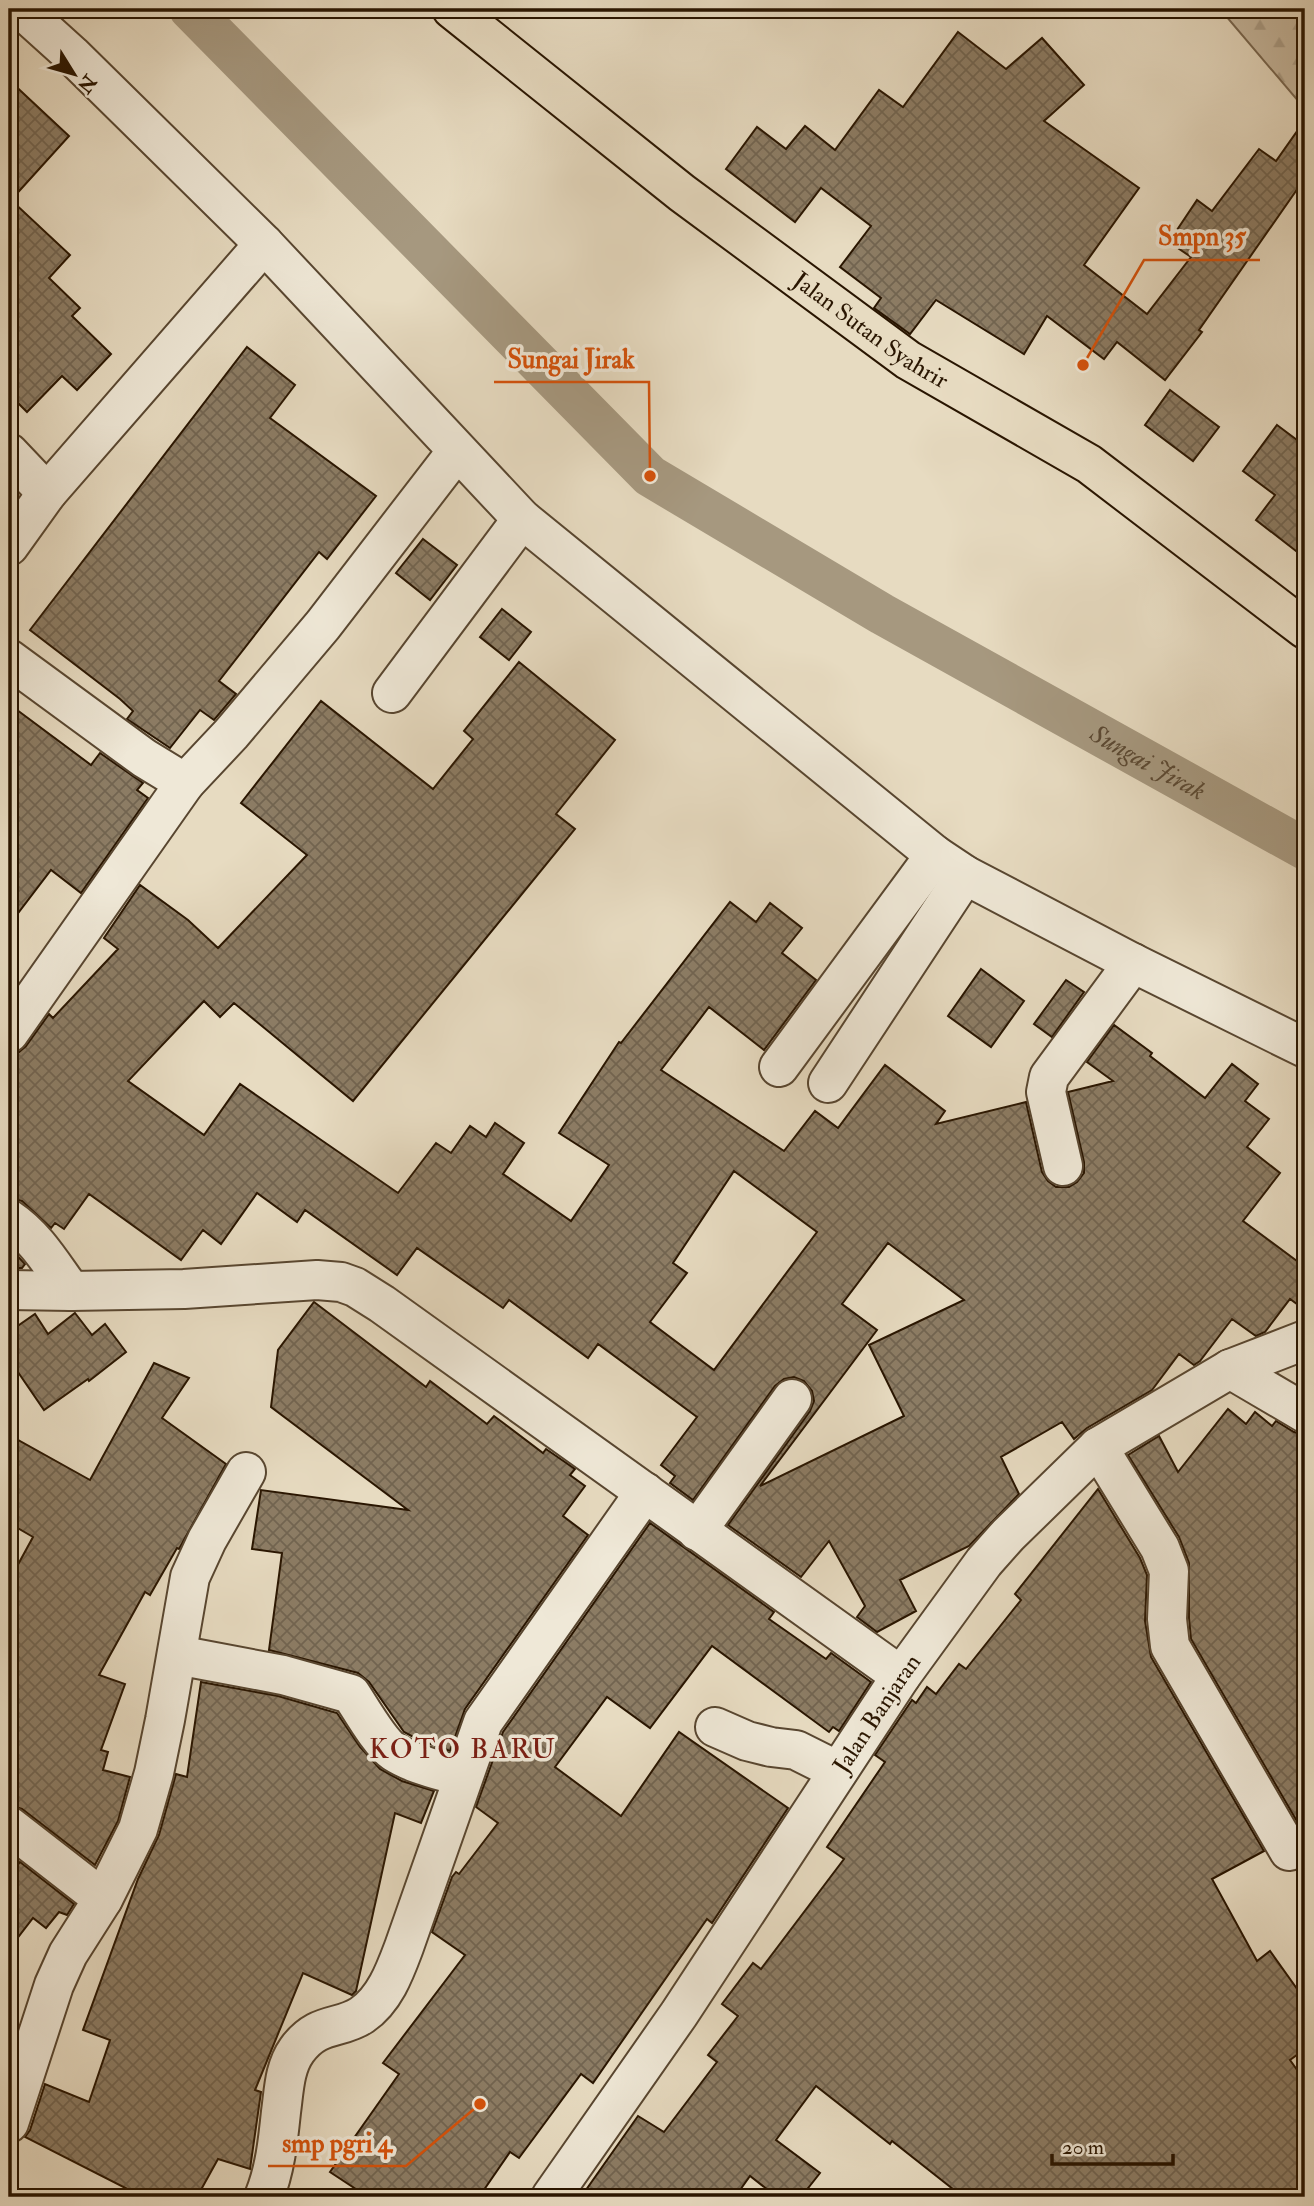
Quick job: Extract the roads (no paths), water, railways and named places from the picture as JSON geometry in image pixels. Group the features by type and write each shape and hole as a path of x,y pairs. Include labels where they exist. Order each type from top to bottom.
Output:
{"main road":[{"name":"Jalan Sutan Syahrir","path":"452,9 682,193 897,352 1089,464 1305,629"}],"street":[{"path":"21,9 72,55 264,244 522,519 950,865 1133,963 1305,1048"},
{"path":"9,546 47,494 264,244"},
{"path":"9,1033 185,783 231,734 323,625 457,451"},
{"path":"9,453 47,494"},
{"path":"392,693 522,519"},
{"path":"9,659 144,758 185,783"},
{"path":"779,1067 950,865"},
{"path":"828,1083 950,865"},
{"path":"1063,1166 1046,1083 1133,963"},
{"path":"9,1219 24,1229 36,1242 71,1291"},
{"path":"9,1290 184,1289 317,1280 341,1282 355,1287 901,1676"},
{"name":"Jalan Banjaran","path":"551,2197 678,2014 901,1676 984,1562 1007,1535 1098,1447 1230,1369 1305,1340"},
{"path":"1230,1369 1305,1413"},
{"path":"697,1531 792,1399"},
{"path":"1098,1447 1160,1548 1169,1571 1167,1619 1170,1646 1289,1850"},
{"path":"9,2123 54,1985 68,1955 103,1899 138,1829 157,1760 190,1577 207,1540 246,1472"},
{"path":"264,2197 276,2156 285,2084 293,2056 312,2034 361,2016 380,1998 391,1979 483,1722 645,1492"},
{"path":"177,1655 283,1675 351,1694 392,1751 462,1777"},
{"path":"715,1727 747,1741 796,1750 838,1771"},
{"path":"9,1826 103,1899"}],"waterway":[{"name":"Sungai Jirak","path":"190,9 650,476 882,614 1305,849"}],"place":[{"name":"Smpn 35","path":"1083,365"},
{"name":"Sungai Jirak","path":"650,476"},
{"name":"smp pgri 4","path":"480,2104"}],"district":[{"name":"KOTO BARU","path":"463,1748"}]}
